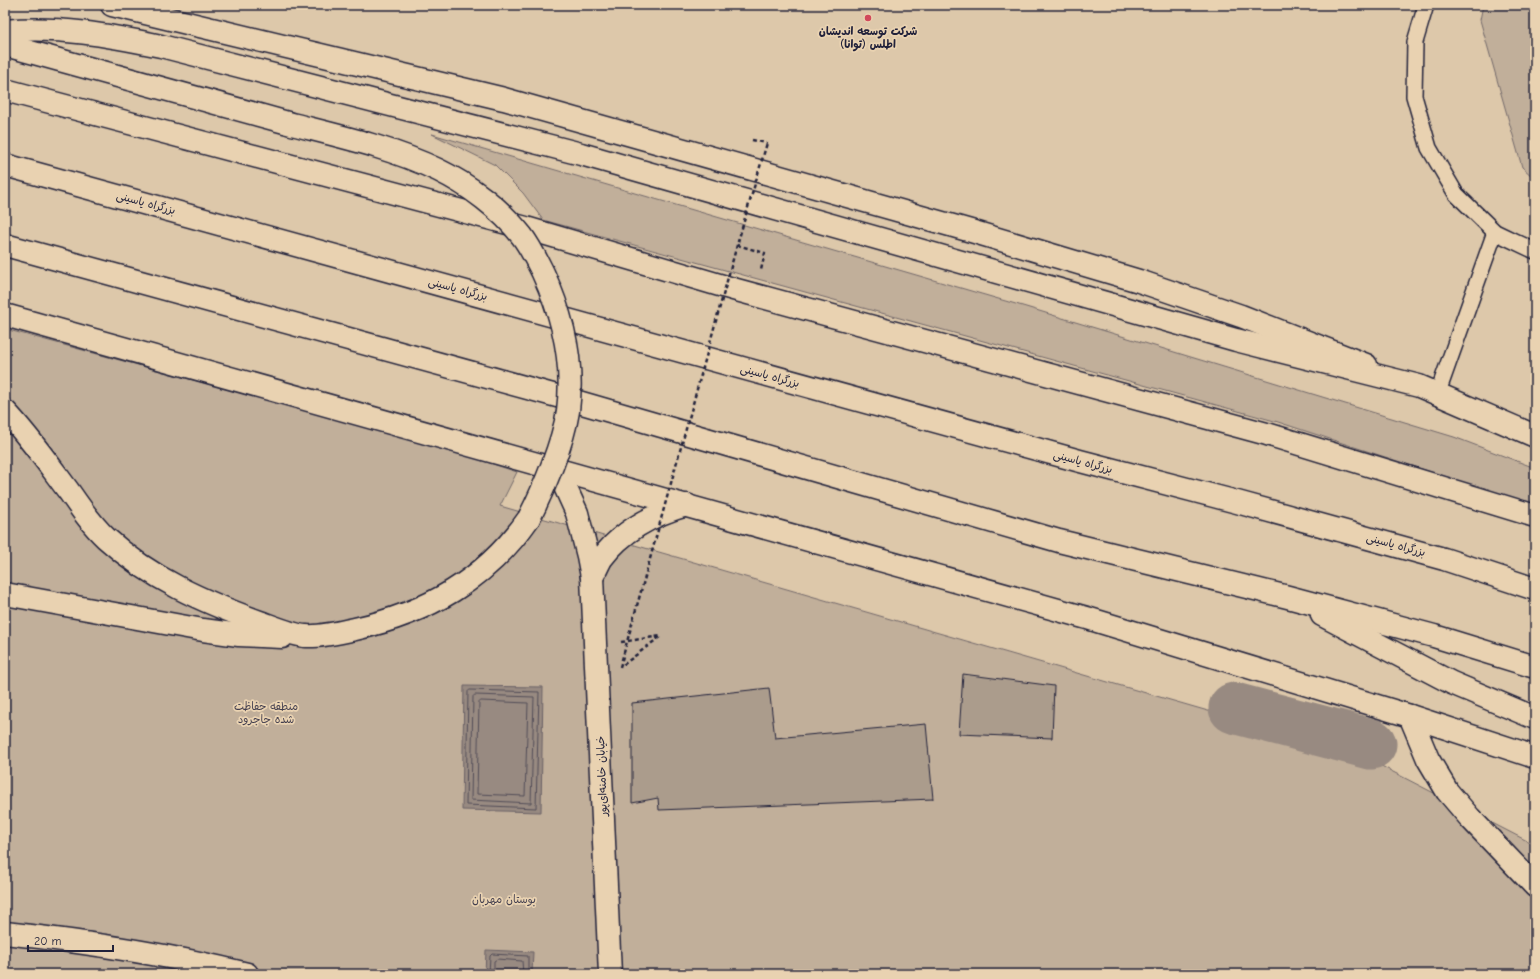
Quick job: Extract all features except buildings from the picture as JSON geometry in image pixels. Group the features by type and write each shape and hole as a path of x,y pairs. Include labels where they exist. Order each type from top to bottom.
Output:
{"main road":[{"path":"112,5 504,99 972,231 1139,281 1242,316 1535,436"},
{"path":"5,31 28,29 73,30 111,35 162,46 610,163 1236,340 1428,391"},
{"path":"5,45 394,152 438,170 472,190 504,216 523,238 532,252 550,288 563,326 568,360 569,393 566,418 542,490 529,518 511,542 473,577 452,592 428,605 397,617 364,627 340,632 306,636 266,637 203,630 5,594"},
{"path":"5,90 526,228 747,292 1267,434 1535,516"},
{"name":"بزرگراه یاسینی","path":"5,164 1080,462 1237,502 1421,552 1535,589"},
{"path":"5,245 575,401 1059,541 1288,597 1434,636 1535,667"},
{"path":"5,316 1095,620 1410,716 1535,757"},
{"path":"5,411 49,464 86,517 125,555 146,570 190,594 237,614 306,636"},
{"name":"خیابان خامنه‌ای‌پور","path":"557,469 577,513 592,577 610,974"},
{"path":"592,577 610,548 625,535 654,516 687,505"},
{"path":"1288,597 1452,683 1535,718"},
{"path":"1410,716 1428,760 1447,791 1475,824 1535,886"},
{"path":"5,933 160,954 247,974"}],"lane":[{"path":"1418,5 1415,42 1414,96 1429,148 1456,194 1495,232 1535,251"},
{"path":"1415,42 1426,5"},
{"path":"1428,391 1495,232"}],"path":[{"path":"596,645 661,636 620,668 737,245 767,143"},
{"path":"737,245 765,253"}],"green space":[{"path":"1483,5 1535,5 1535,179 1522,167 1480,20"},
{"path":"432,134 1026,307 1454,437 1535,468 1535,506 1278,422 543,220 523,193 495,165"},
{"name":"منطقه حفاظت شده جاجرود","path":"5,329 441,447 517,472 500,506 1360,755 1535,845 1535,974 5,974"}],"water":[{"path":"464,686 543,687 541,812 462,810"},
{"path":"486,950 533,952 532,974 485,974"}],"waterway":[{"path":"1234,708 1371,744"}],"place":[{"name":"شرکت توسعه اندیشان اطلس (توانا)","path":"868,18"}],"park label":[{"name":"بوستان مهربان","path":"504,899"}]}
